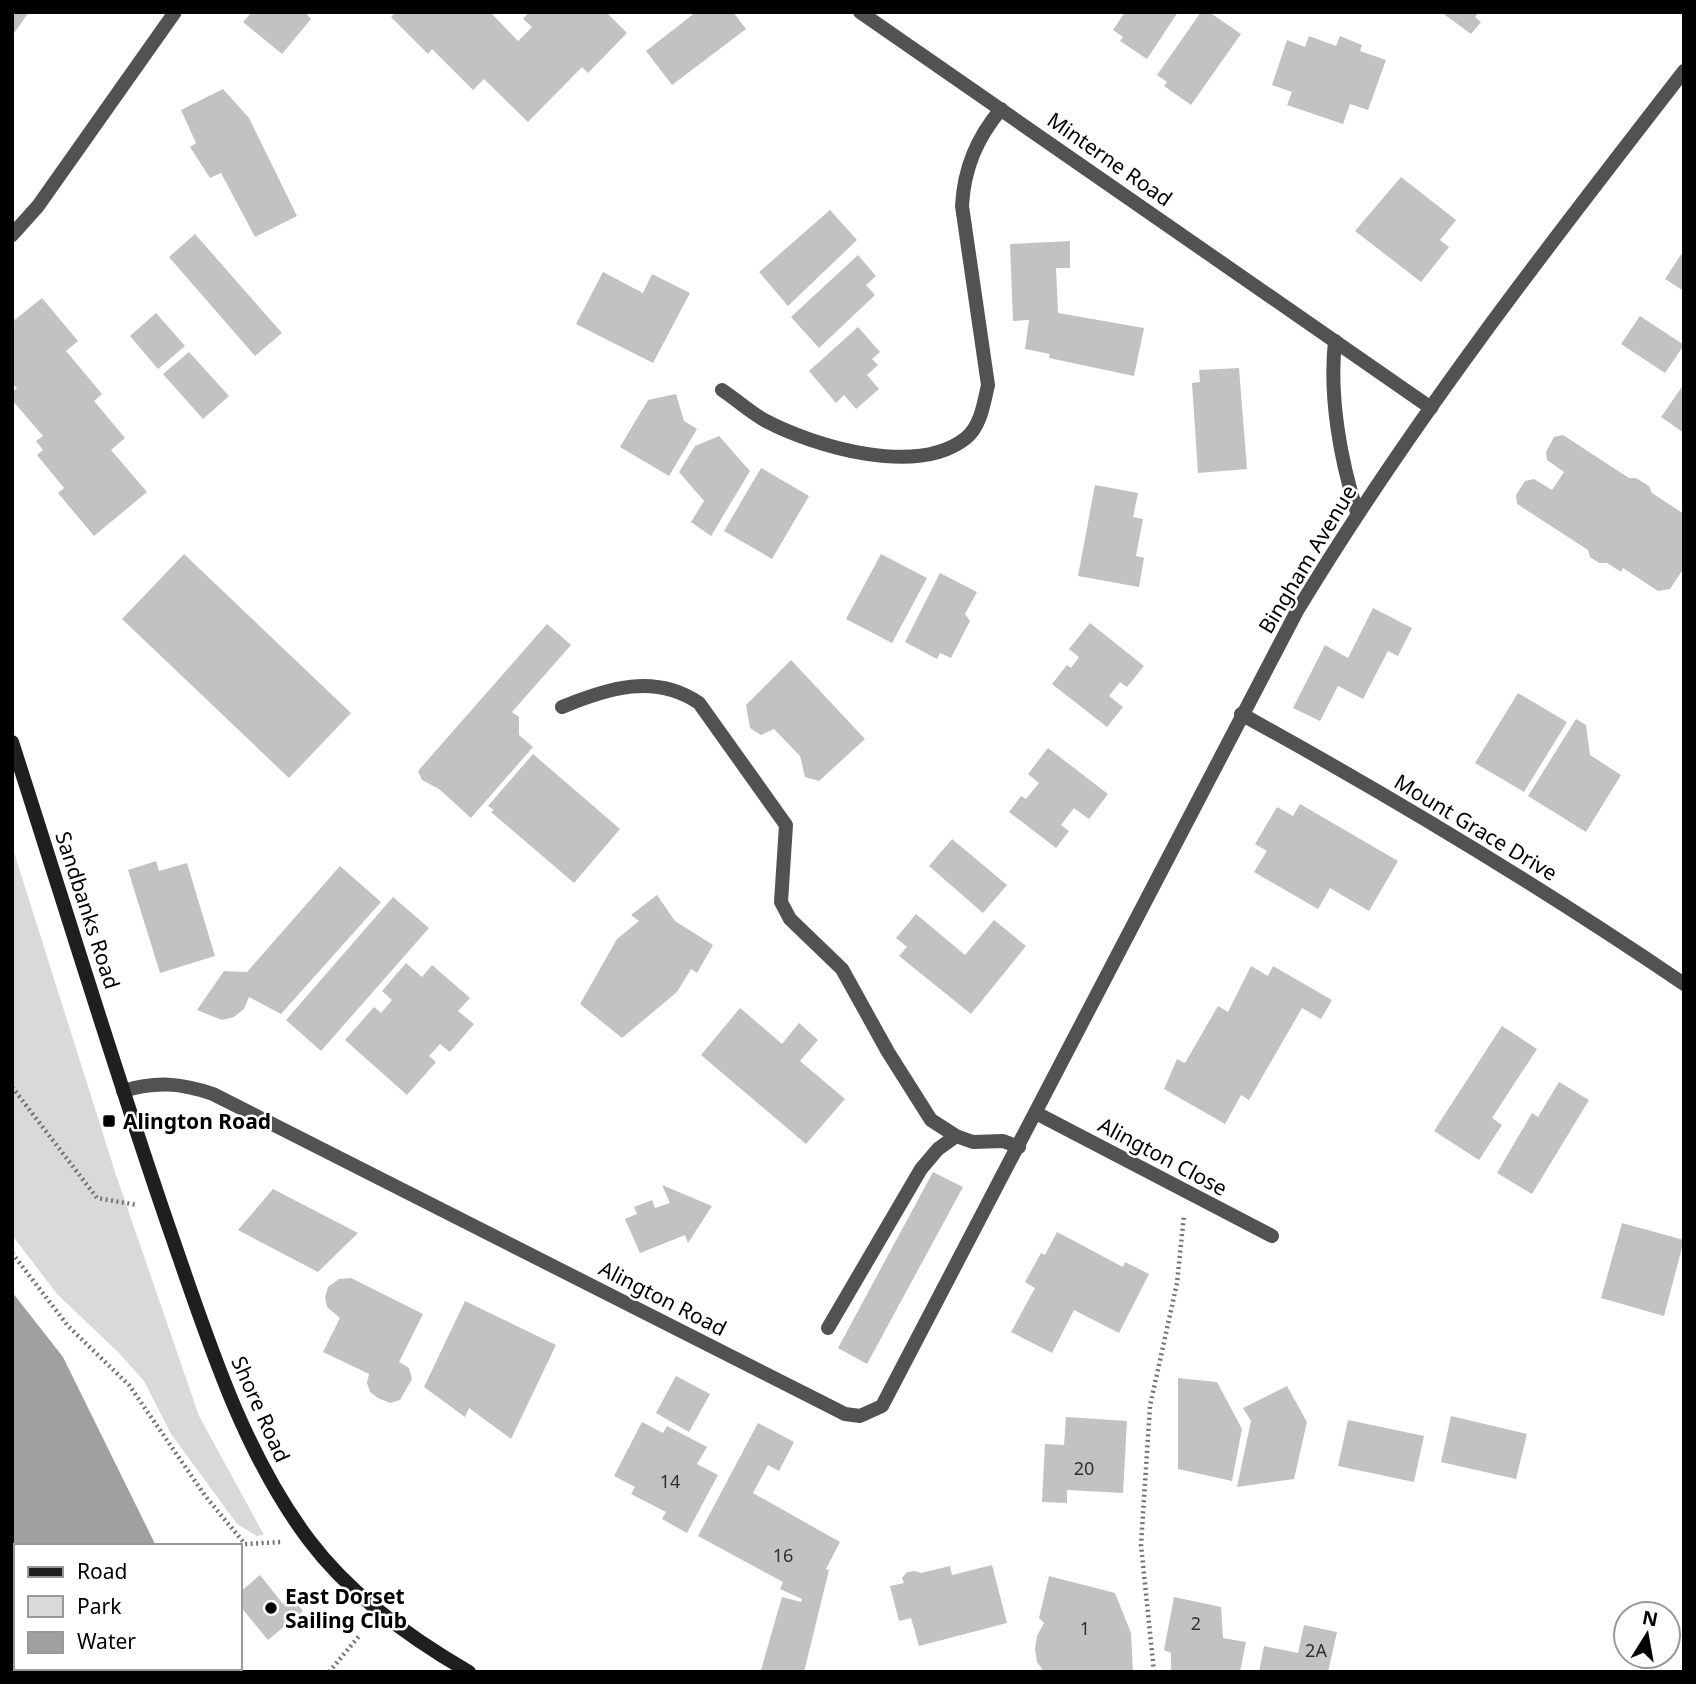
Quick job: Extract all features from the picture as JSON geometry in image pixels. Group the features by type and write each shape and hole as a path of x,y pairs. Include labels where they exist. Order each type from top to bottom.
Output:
{"main road":[{"name":"Sandbanks Road","path":"12,742 123,1091"},
{"name":"Shore Road","path":"123,1091 212,1351 269,1477 309,1539 344,1581 389,1619 469,1672"}],"street":[{"path":"12,235 38,206 175,12"},
{"name":"Minterne Road","path":"860,12 1431,408"},
{"name":"Bingham Avenue","path":"1036,1113 1241,714 1297,611 1357,512 1567,221 1684,71"},
{"path":"722,390 764,420 809,440 860,452 901,456 941,452 968,437 982,413 988,385 962,206 964,181 977,142 1001,109"},
{"path":"1335,341 1332,374 1348,485 1357,512"},
{"path":"562,707 604,690 637,685 682,692 699,703 786,825 781,902 790,919 842,969 912,1093 931,1120 956,1136 973,1142 1003,1141 1019,1147"},
{"name":"Mount Grace Drive","path":"1241,714 1449,834 1684,984"},
{"name":"Alington Road","path":"123,1091 143,1085 183,1084 213,1094 845,1414 860,1416 882,1406 893,1390 1036,1113"},
{"name":"Alington Close","path":"1036,1113 1272,1236"},
{"path":"828,1328 921,1169 938,1149 956,1136"}],"path":[{"path":"12,1087 97,1198 133,1206 160,1200"},
{"path":"1154,1672 1141,1545 1149,1420 1177,1283 1186,1191"},
{"path":"12,1252 68,1326 129,1385 205,1497 244,1544 282,1542"},
{"path":"329,1672 360,1634"}],"green space":[{"path":"12,846 116,1175 199,1416 264,1535 257,1536 237,1524 171,1434 144,1381 119,1353 57,1294 12,1235"}],"water":[{"path":"12,1292 63,1357 155,1544 14,1544 14,1670 218,1672 12,1672"}],"building":[{"path":"12,12 29,12 12,36"},
{"path":"252,12 305,12 311,19 282,54 243,22"},
{"path":"396,12 490,12 518,41 532,27 523,19 529,12 606,12 627,33 588,73 582,67 528,122 484,79 473,90 432,49 428,54 391,17"},
{"path":"696,12 733,12 746,29 672,85 646,51"},
{"path":"1125,12 1178,12 1147,59 1120,41 1123,37 1113,30"},
{"path":"1201,12 1209,12 1241,34 1191,105 1164,86 1167,82 1157,75"},
{"path":"1441,12 1479,12 1475,17 1481,22 1471,34"},
{"path":"1309,36 1336,46 1340,36 1362,45 1360,51 1386,60 1368,110 1350,104 1343,124 1287,105 1292,92 1272,85 1287,40 1305,47"},
{"path":"223,89 249,118 297,216 255,237 221,173 210,178 190,147 196,143 181,110"},
{"path":"1401,177 1456,220 1440,240 1449,247 1421,282 1355,231"},
{"path":"830,210 857,240 788,306 759,272"},
{"path":"195,234 282,333 255,356 169,257"},
{"path":"1070,241 1070,268 1056,268 1058,313 1144,328 1134,376 1049,358 1050,354 1025,349 1029,320 1013,321 1010,244"},
{"path":"1684,250 1684,291 1665,279"},
{"path":"858,255 876,276 866,285 875,295 819,348 791,317"},
{"path":"603,272 643,293 652,274 690,293 653,363 576,324"},
{"path":"42,298 78,341 66,351 102,394 94,401 125,438 111,450 147,492 94,536 58,493 64,488 37,455 43,450 36,441 43,436 12,400 12,392 17,388 12,383 12,322"},
{"path":"156,313 185,346 158,369 130,336"},
{"path":"1640,316 1684,345 1665,373 1621,344"},
{"path":"858,327 880,352 872,359 878,365 867,375 879,389 856,409 844,395 836,403 809,371"},
{"path":"189,352 229,396 203,419 163,374"},
{"path":"1239,368 1247,469 1198,473 1192,383 1200,382 1199,370"},
{"path":"1684,384 1684,433 1661,417"},
{"path":"676,394 684,421 697,429 669,476 620,447 648,400"},
{"path":"1563,435 1629,478 1636,478 1649,486 1652,493 1684,514 1684,568 1670,589 1658,591 1623,568 1621,572 1607,563 1599,563 1590,557 1588,550 1517,504 1516,495 1525,481 1534,479 1552,490 1564,472 1547,460 1546,452 1554,437"},
{"path":"719,436 750,471 711,536 691,522 704,501 679,472 695,446"},
{"path":"761,468 809,496 772,559 724,531"},
{"path":"1095,485 1138,493 1133,517 1143,519 1136,556 1144,558 1139,587 1078,576"},
{"path":"184,554 351,713 289,778 122,619"},
{"path":"881,554 927,578 892,643 846,619"},
{"path":"940,573 977,592 965,614 970,621 951,658 940,653 937,659 905,642"},
{"path":"1373,608 1412,628 1398,656 1388,651 1363,699 1338,686 1320,721 1293,708 1325,645 1348,658"},
{"path":"1090,623 1144,666 1127,687 1120,682 1109,696 1123,707 1107,727 1052,684 1067,665 1071,668 1079,657 1069,649"},
{"path":"547,624 571,645 512,712 519,717 519,735 533,747 471,818 439,789 422,780 418,771"},
{"path":"791,660 865,739 819,781 805,777 800,756 774,729 761,735 750,728 746,705"},
{"path":"1518,693 1567,722 1524,792 1475,763"},
{"path":"1576,719 1586,725 1590,755 1621,775 1586,832 1528,796"},
{"path":"1048,748 1108,794 1089,819 1074,808 1061,825 1069,831 1056,848 1009,812 1021,796 1026,799 1039,783 1028,774"},
{"path":"533,754 620,829 574,883 491,812 494,810 488,806"},
{"path":"1300,804 1398,861 1369,911 1330,888 1318,909 1254,872 1267,851 1255,844 1277,807 1293,816"},
{"path":"952,839 1007,885 983,913 929,866"},
{"path":"156,861 159,871 187,863 215,956 160,973 128,870"},
{"path":"340,866 381,902 281,1014 249,997 244,1009 234,1017 222,1020 197,1010 224,971 247,972"},
{"path":"657,895 675,921 713,945 697,973 691,969 677,992 622,1038 580,1004 617,939 639,921 631,915"},
{"path":"393,897 429,928 321,1051 286,1020"},
{"path":"916,914 965,955 994,920 1026,946 971,1014 899,956 907,947 896,938"},
{"path":"406,963 422,977 432,965 470,998 458,1011 474,1024 450,1052 440,1044 429,1056 436,1062 407,1095 345,1040 374,1007 381,1013 392,1000 382,991"},
{"path":"1251,966 1268,976 1273,966 1332,1000 1321,1019 1302,1008 1249,1100 1241,1095 1225,1124 1164,1089 1177,1059 1185,1063 1218,1006 1228,1012"},
{"path":"740,1008 782,1044 799,1023 818,1040 800,1061 845,1099 806,1144 701,1055"},
{"path":"1502,1026 1537,1049 1492,1118 1502,1125 1479,1160 1434,1131"},
{"path":"1559,1082 1589,1100 1532,1194 1497,1173 1532,1113 1538,1117"},
{"path":"933,1172 963,1187 867,1364 838,1348"},
{"path":"662,1185 712,1206 688,1243 685,1235 640,1253 625,1219 637,1214 634,1207 652,1200 655,1208 670,1203"},
{"path":"273,1189 358,1233 318,1272 238,1230"},
{"path":"1622,1223 1684,1240 1664,1316 1601,1298"},
{"path":"1057,1232 1123,1267 1125,1262 1149,1274 1119,1333 1074,1310 1052,1353 1011,1332 1035,1288 1025,1282 1041,1253 1045,1255"},
{"path":"351,1278 423,1314 399,1362 409,1368 412,1379 400,1400 390,1403 378,1398 370,1392 367,1383 369,1374 323,1352 340,1318 327,1307 325,1297 328,1287 339,1279"},
{"path":"465,1301 556,1345 511,1439 469,1408 465,1417 424,1387"},
{"path":"676,1376 710,1394 689,1432 656,1413"},
{"path":"1178,1378 1217,1382 1242,1429 1232,1481 1178,1469"},
{"path":"1287,1386 1307,1422 1294,1479 1237,1487 1251,1421 1243,1408"},
{"path":"1451,1416 1527,1434 1516,1479 1441,1462"},
{"path":"1066,1417 1127,1421 1123,1493 1067,1490 1067,1503 1042,1502 1045,1444 1064,1445"},
{"path":"1348,1420 1424,1436 1414,1482 1338,1466"},
{"path":"642,1422 663,1433 667,1426 707,1447 697,1464 718,1475 687,1533 662,1519 666,1512 631,1494 635,1487 614,1476"},
{"path":"758,1423 794,1442 779,1471 768,1465 753,1493 840,1542 826,1569 829,1570 804,1672 761,1670 782,1597 801,1602 802,1599 780,1589 783,1582 698,1536"},
{"path":"992,1565 1007,1623 919,1646 911,1618 899,1621 890,1586 904,1583 902,1578 907,1572 921,1573 950,1566 952,1575"},
{"name":"East Dorset Sailing Club","path":"260,1575 283,1604 292,1597 303,1611 268,1640 242,1608 242,1590"},
{"path":"1049,1576 1115,1593 1131,1633 1133,1672 1044,1672 1037,1662 1035,1649 1037,1636 1044,1623 1039,1618"},
{"path":"1174,1597 1221,1607 1223,1638 1246,1642 1240,1672 1171,1672 1171,1653 1164,1650"},
{"path":"1304,1625 1337,1632 1328,1672 1259,1672 1264,1646 1298,1653"}],"place":[{"name":"Alington Road","path":"109,1121"},
{"name":"East Dorset Sailing Club","path":"271,1608"}]}
